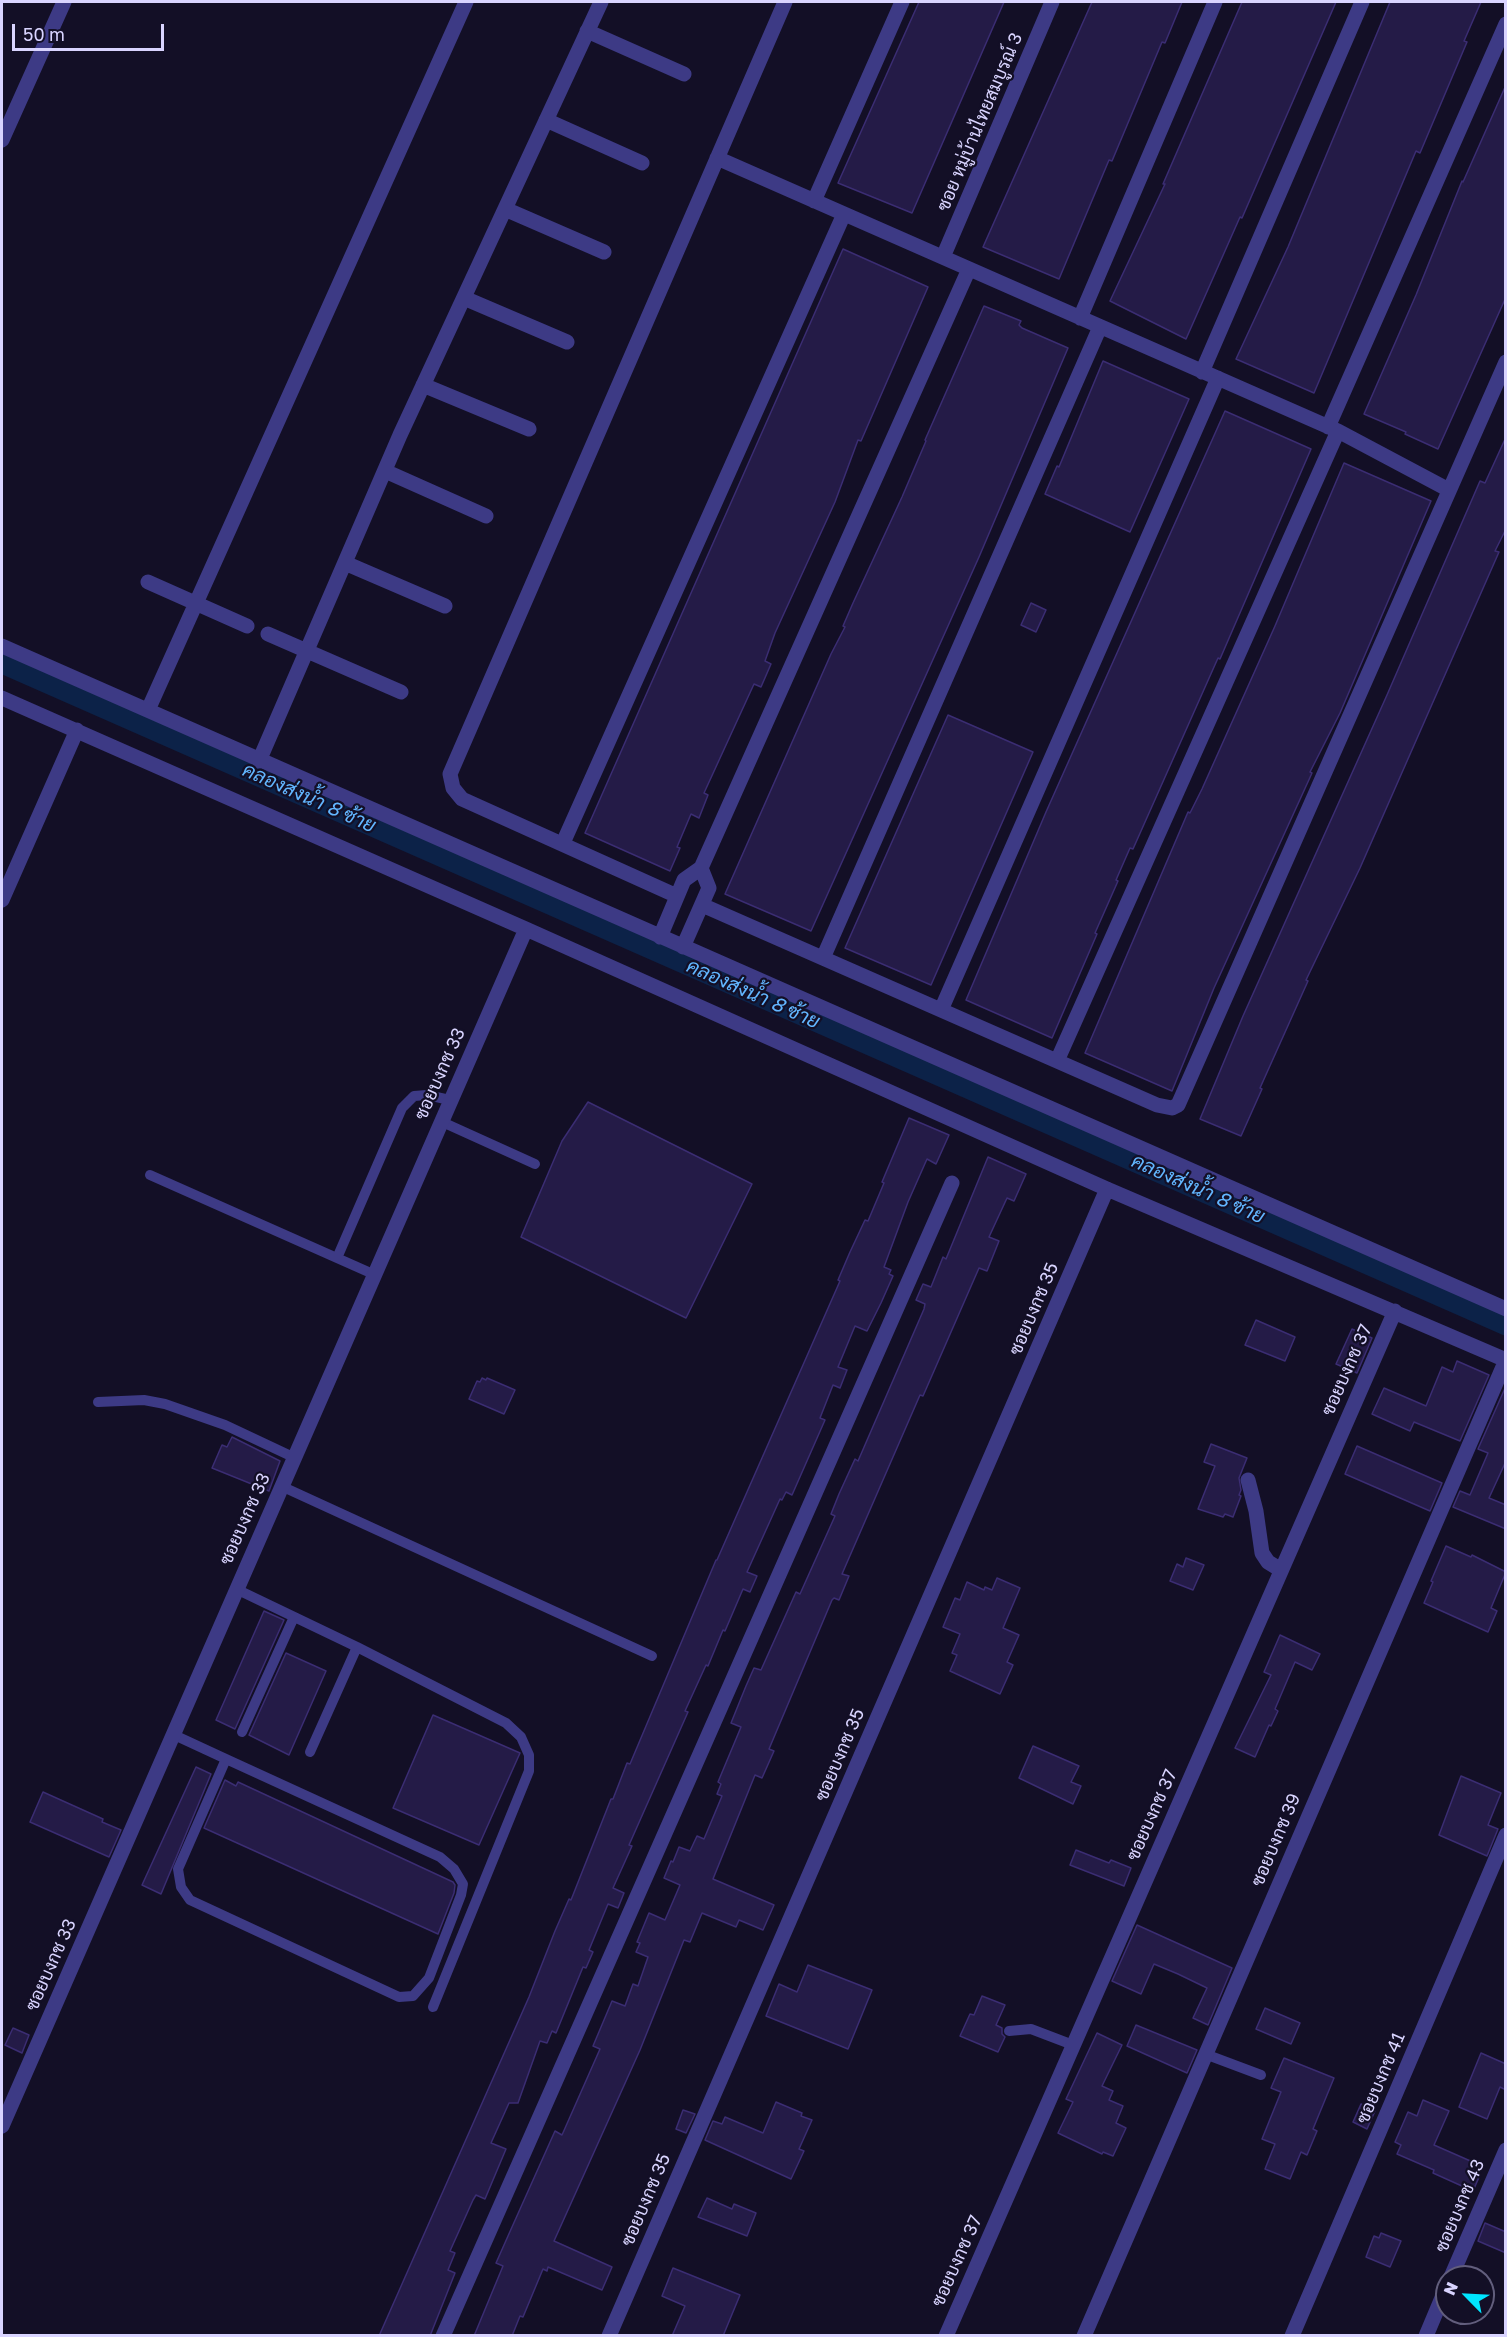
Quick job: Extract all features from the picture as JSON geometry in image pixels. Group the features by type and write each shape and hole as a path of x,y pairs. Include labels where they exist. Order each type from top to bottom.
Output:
{"street":[{"path":"2,140 64,2"},
{"path":"148,710 466,2"},
{"path":"259,761 384,471 601,2"},
{"path":"677,896 462,799 453,788 450,774 785,2"},
{"path":"814,201 902,2"},
{"name":"ซอย หมู่บ้านไทยสมบูรณ์ 3","path":"943,257 1052,2"},
{"path":"1080,318 1215,2"},
{"path":"1202,372 1362,2"},
{"path":"1057,1061 1333,429 1506,24"},
{"path":"587,31 684,74"},
{"path":"546,120 642,163"},
{"path":"717,158 1333,429 1449,490"},
{"path":"505,209 604,252"},
{"path":"563,843 844,214"},
{"path":"660,937 684,880 701,868 969,269"},
{"path":"464,298 567,342"},
{"path":"823,958 1100,327"},
{"path":"702,904 1157,1105 1172,1108 1178,1105 1506,362"},
{"path":"941,1010 1218,378"},
{"path":"423,385 529,429"},
{"path":"384,471 486,516"},
{"path":"345,563 445,606"},
{"path":"148,582 247,626"},
{"path":"268,634 401,692"},
{"path":"2,646 1506,1309"},
{"path":"2,698 1107,1189 1506,1360"},
{"path":"2,900 76,730"},
{"path":"683,947 709,888 701,868"},
{"name":"ซอยบงกช 33","path":"2,2126 373,1274 526,929"},
{"path":"443,2336 951,1183"},
{"name":"ซอยบงกช 35","path":"609,2336 1107,1189"},
{"name":"ซอยบงกช 37","path":"946,2336 1395,1311"},
{"name":"ซอยบงกช 39","path":"1084,2336 1506,1360"},
{"path":"1248,1480 1256,1511 1262,1553 1268,1562 1281,1570"},
{"name":"ซอยบงกช 41","path":"1292,2336 1506,1835"},
{"name":"ซอยบงกช 43","path":"1456,2265 1506,2150"},
{"path":"1426,2336 1435,2315"}],"lane":[{"path":"337,1258 402,1108 414,1096 427,1095 450,1100"},
{"path":"440,1121 535,1164"},
{"path":"150,1175 373,1274"},
{"path":"98,1402 144,1400 165,1404 225,1425 293,1457"},
{"path":"281,1486 652,1656"},
{"path":"236,1588 506,1723 521,1737 529,1755 530,1771 433,2007"},
{"path":"243,1732 294,1617"},
{"path":"310,1752 357,1647"},
{"path":"172,1734 440,1857 454,1869 463,1884 461,1895 429,1978 413,1996 399,1997 190,1900 181,1887 178,1869 226,1759"},
{"path":"1009,2031 1030,2030 1074,2045"},
{"path":"1205,2054 1261,2075"}],"building":[{"path":"919,2 1004,2 912,213 838,183"},
{"path":"1092,2 1182,2 1165,43 1162,42 1112,161 1109,160 1059,279 983,247"},
{"path":"1242,2 1336,2 1242,218 1240,217 1186,339 1110,301 1165,184 1163,184"},
{"path":"1390,2 1481,2 1464,41 1467,42 1420,153 1416,151 1314,393 1236,359 1288,247"},
{"path":"1506,85 1506,297 1438,449 1364,414 1462,181"},
{"path":"843,249 928,287 861,441 858,440 835,502 775,633 765,661 771,664 761,687 754,684 704,793 708,795 699,818 691,814 670,871 585,833"},
{"path":"984,306 1021,321 1019,325 1022,328 1068,348 979,557 811,931 725,894 845,627 843,626 902,497"},
{"path":"1103,361 1189,399 1130,532 1045,494 1057,466 1059,467"},
{"path":"1225,411 1311,449 1220,659 1218,658 1133,849 1130,848 1095,933 1097,934 1052,1038 966,1000 1046,812"},
{"path":"1506,437 1506,529 1495,551 1499,552 1360,868 1306,980 1308,981 1241,1136 1200,1119 1243,1016 1480,481 1485,483"},
{"path":"1344,463 1431,501 1340,713 1310,772 1312,773 1214,988 1172,1091 1085,1053 1188,812 1190,813 1202,789 1275,626"},
{"path":"1031,603 1046,610 1036,632 1021,625"},
{"path":"948,715 1033,752 931,985 845,948"},
{"path":"588,1102 752,1184 686,1318 521,1237 562,1141"},
{"path":"909,1118 949,1135 936,1164 927,1159 884,1267 891,1270 889,1274 893,1276 867,1331 855,1326 838,1367 847,1370 840,1388 833,1385 820,1418 825,1420 792,1495 786,1492 782,1500 780,1499 747,1572 757,1576 750,1592 743,1589 685,1711 688,1712 629,1845 632,1846 613,1888 624,1893 618,1908 608,1904 589,1950 593,1952 586,1968 583,1967 556,2033 552,2031 547,2043 540,2041 518,2103 509,2103 491,2143 506,2149 485,2199 476,2195 450,2251 455,2253 448,2270 455,2273 430,2336 379,2336 529,1997 611,1799 613,1799 627,1763 630,1764 716,1560 840,1281 838,1280 850,1252 865,1220 868,1221"},
{"path":"988,1157 1026,1174 1014,1201 1007,1198 989,1237 999,1241 987,1271 979,1268 923,1396 920,1395 842,1574 849,1576 839,1600 834,1598 832,1600 769,1749 774,1751 762,1778 755,1775 713,1879 774,1905 763,1930 739,1920 736,1927 702,1913 690,1942 684,1940 640,2050 554,2241 612,2267 602,2290 548,2267 547,2271 543,2269 523,2317 520,2316 512,2336 474,2336 503,2266 496,2263 555,2131 562,2135 600,2049 593,2046 612,2001 625,2006 633,1984 638,1986 648,1957 636,1952 640,1943 637,1942 649,1913 665,1920 680,1885 664,1878 671,1861 673,1862 679,1847 690,1851 697,1836 704,1839 722,1796 717,1794 721,1784 718,1782 741,1727 731,1723 746,1686 754,1668 761,1670 796,1592 800,1594 835,1516 831,1514 839,1494 855,1459 858,1461 924,1309 925,1304 916,1300 923,1284 931,1287 943,1257 946,1259"},
{"path":"1256,1320 1295,1337 1285,1361 1245,1345"},
{"path":"1352,1329 1372,1338 1357,1373 1336,1364"},
{"path":"1457,1361 1489,1375 1460,1441 1414,1422 1410,1431 1372,1414 1384,1388 1426,1406 1442,1367 1453,1372"},
{"path":"482,1378 515,1390 504,1414 469,1399 477,1381 480,1382"},
{"path":"1506,1386 1506,1461 1489,1498 1506,1505 1506,1529 1453,1507 1460,1491 1470,1495 1488,1453 1478,1449"},
{"path":"232,1437 280,1461 269,1491 212,1468 222,1445 227,1447"},
{"path":"1211,1444 1247,1458 1239,1478 1241,1490 1239,1495 1241,1496 1233,1517 1225,1514 1223,1517 1198,1509 1215,1466 1204,1462"},
{"path":"1357,1446 1442,1483 1430,1511 1345,1474"},
{"path":"1446,1546 1471,1557 1472,1555 1506,1572 1491,1608 1497,1611 1488,1632 1424,1603"},
{"path":"1186,1558 1204,1565 1193,1590 1170,1581 1177,1564 1183,1567"},
{"path":"997,1578 1020,1588 1003,1628 1019,1635 1007,1662 1013,1665 1000,1694 950,1671 957,1655 952,1653 960,1634 943,1627 955,1598 960,1600 967,1582 984,1590 985,1587 992,1590"},
{"path":"264,1611 284,1620 235,1729 216,1720"},
{"path":"1280,1635 1320,1654 1312,1670 1295,1662 1275,1709 1278,1711 1255,1757 1235,1748 1271,1675 1264,1672"},
{"path":"286,1653 326,1671 289,1755 249,1735"},
{"path":"433,1715 520,1753 479,1845 393,1808"},
{"path":"1033,1746 1079,1766 1071,1782 1081,1786 1073,1804 1019,1778"},
{"path":"196,1767 211,1774 161,1894 142,1885"},
{"path":"1461,1776 1501,1793 1488,1825 1498,1829 1487,1856 1439,1835"},
{"path":"225,1780 236,1786 238,1782 453,1882 454,1893 438,1934 204,1828"},
{"path":"43,1792 103,1819 102,1822 121,1830 109,1857 30,1822"},
{"path":"1076,1850 1109,1863 1111,1860 1131,1868 1124,1886 1070,1865"},
{"path":"1137,1925 1232,1968 1208,2025 1193,2018 1207,1988 1178,1974 1154,1964 1141,1994 1112,1981"},
{"path":"808,1965 872,1990 848,2049 766,2016 779,1984 797,1992"},
{"path":"982,1996 1005,2005 996,2025 1002,2028 1002,2034 1005,2037 998,2052 960,2036 970,2014 974,2015"},
{"path":"1265,2008 1300,2023 1291,2044 1256,2029"},
{"path":"1136,2025 1197,2050 1187,2073 1127,2046"},
{"path":"13,2028 29,2035 22,2053 5,2045"},
{"path":"1097,2033 1122,2045 1102,2086 1113,2091 1109,2100 1123,2106 1116,2123 1126,2128 1113,2156 1103,2152 1102,2154 1058,2133 1073,2102 1066,2099"},
{"path":"1481,2053 1506,2064 1506,2090 1500,2087 1487,2119 1459,2107"},
{"path":"1284,2058 1334,2078 1313,2129 1317,2131 1307,2155 1301,2152 1290,2179 1265,2169 1275,2144 1262,2139 1281,2092 1271,2088"},
{"path":"1423,2100 1449,2111 1434,2145 1475,2163 1472,2172 1480,2175 1473,2191 1433,2173 1434,2170 1397,2154 1401,2145 1395,2142 1408,2112 1417,2116"},
{"path":"776,2102 812,2120 799,2149 804,2151 791,2179 705,2140 713,2121 722,2124 725,2117 763,2133"},
{"path":"1361,2104 1375,2111 1367,2129 1353,2122"},
{"path":"683,2110 695,2114 686,2133 676,2129"},
{"path":"707,2198 732,2209 734,2204 756,2213 747,2236 698,2217"},
{"path":"1485,2223 1506,2232 1506,2253 1478,2241"},
{"path":"1381,2233 1401,2241 1390,2267 1366,2257 1374,2236 1379,2238"},
{"path":"673,2268 740,2295 723,2336 672,2336 685,2306 662,2296"}],"waterway":[{"name":"คลองส่งน้ำ 8 ซ้าย","path":"2,663 1506,1325"}]}
